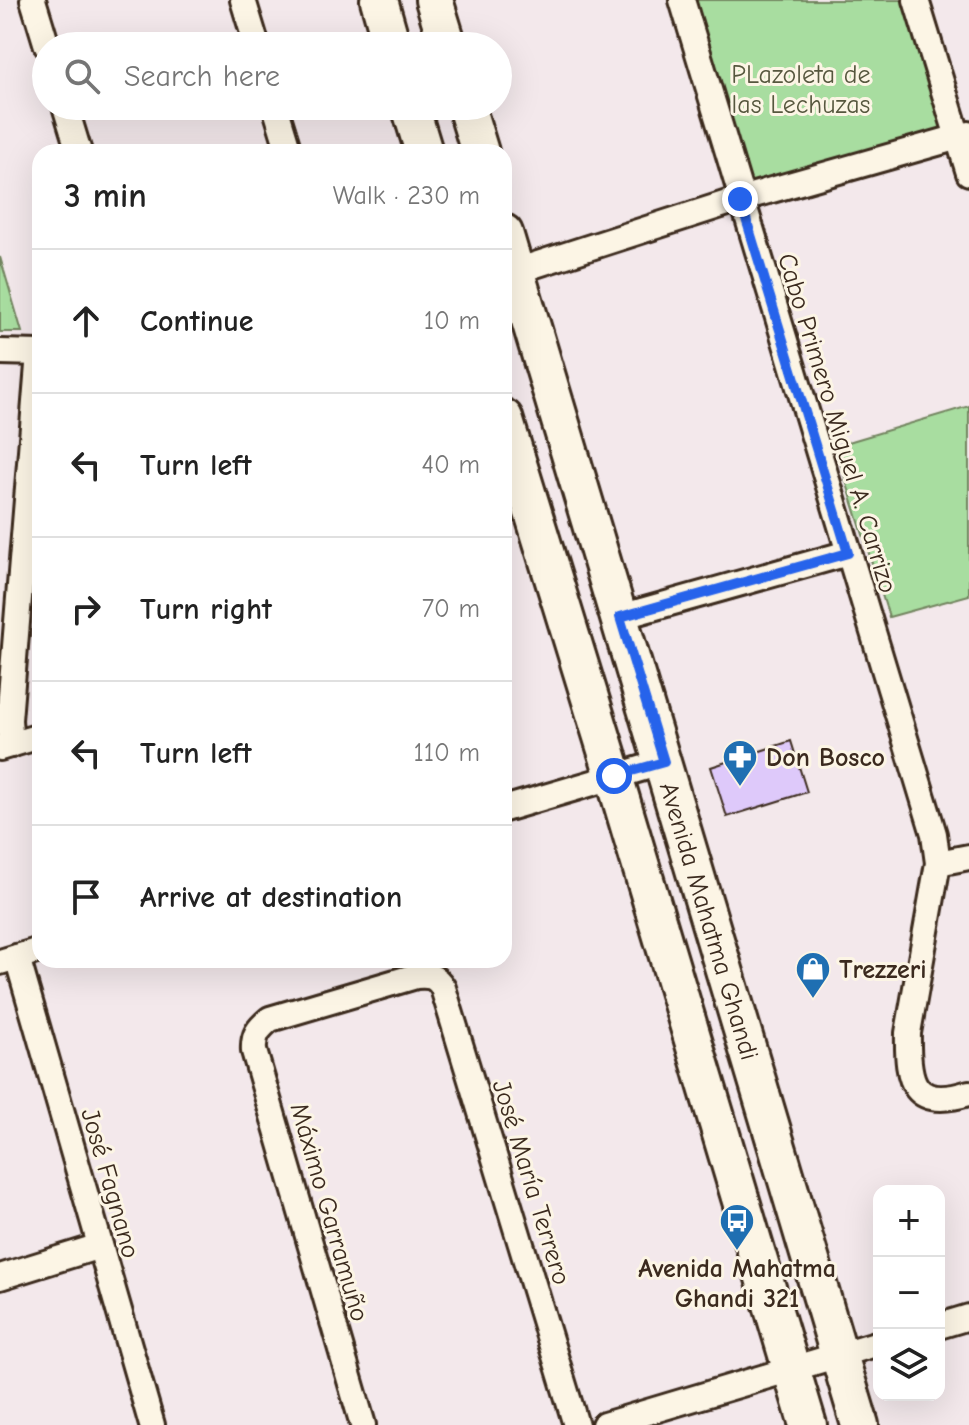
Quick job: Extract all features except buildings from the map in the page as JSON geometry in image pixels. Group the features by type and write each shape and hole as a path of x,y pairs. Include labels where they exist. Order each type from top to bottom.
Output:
{"main road":[{"path":"379,0 388,32"},
{"path":"434,0 444,32"},
{"path":"414,120 422,144"},
{"path":"470,120 478,144"},
{"name":"Avenida Mahatma Ghandi","path":"512,279 620,617 860,1425"},
{"name":"Avenida Mahatma Ghandi","path":"513,479 614,776 808,1425"}],"street":[{"path":"33,0 43,32"},
{"path":"243,0 253,32"},
{"name":"Cabo Primero Miguel A. Carrizo","path":"682,0 934,834 938,863"},
{"path":"916,0 964,136 969,173"},
{"path":"69,120 77,144"},
{"path":"279,120 287,144"},
{"path":"512,272 740,199 964,136"},
{"path":"0,352 32,353"},
{"path":"32,446 7,738 32,736"},
{"path":"620,617 848,553"},
{"path":"512,807 664,762"},
{"path":"969,857 938,863 907,1054 916,1087 924,1095 939,1101 969,1093"},
{"name":"José Fagnano","path":"19,956 152,1425"},
{"name":"José María Terrero","path":"416,976 430,975 443,988 576,1425"},
{"name":"Máximo Garramuño","path":"363,1425 254,1051 253,1037 270,1019 416,976"},
{"path":"0,1277 100,1246"},
{"path":"945,1324 969,1317"},
{"path":"604,1425 873,1345"}],"green space":[{"name":"PLazoleta de las Lechuzas","path":"688,0 916,0 958,138 740,199"},
{"path":"0,257 22,332 0,332"},
{"path":"969,406 969,595 889,617 835,446"}],"place":[{"name":"Don Bosco","path":"740,788"},
{"name":"Trezzeri","path":"813,1000"},
{"name":"Avenida Mahatma Ghandi 321","path":"737,1252"}],"route":[{"path":"614,776 664,762 620,617 848,553 740,199"}]}
